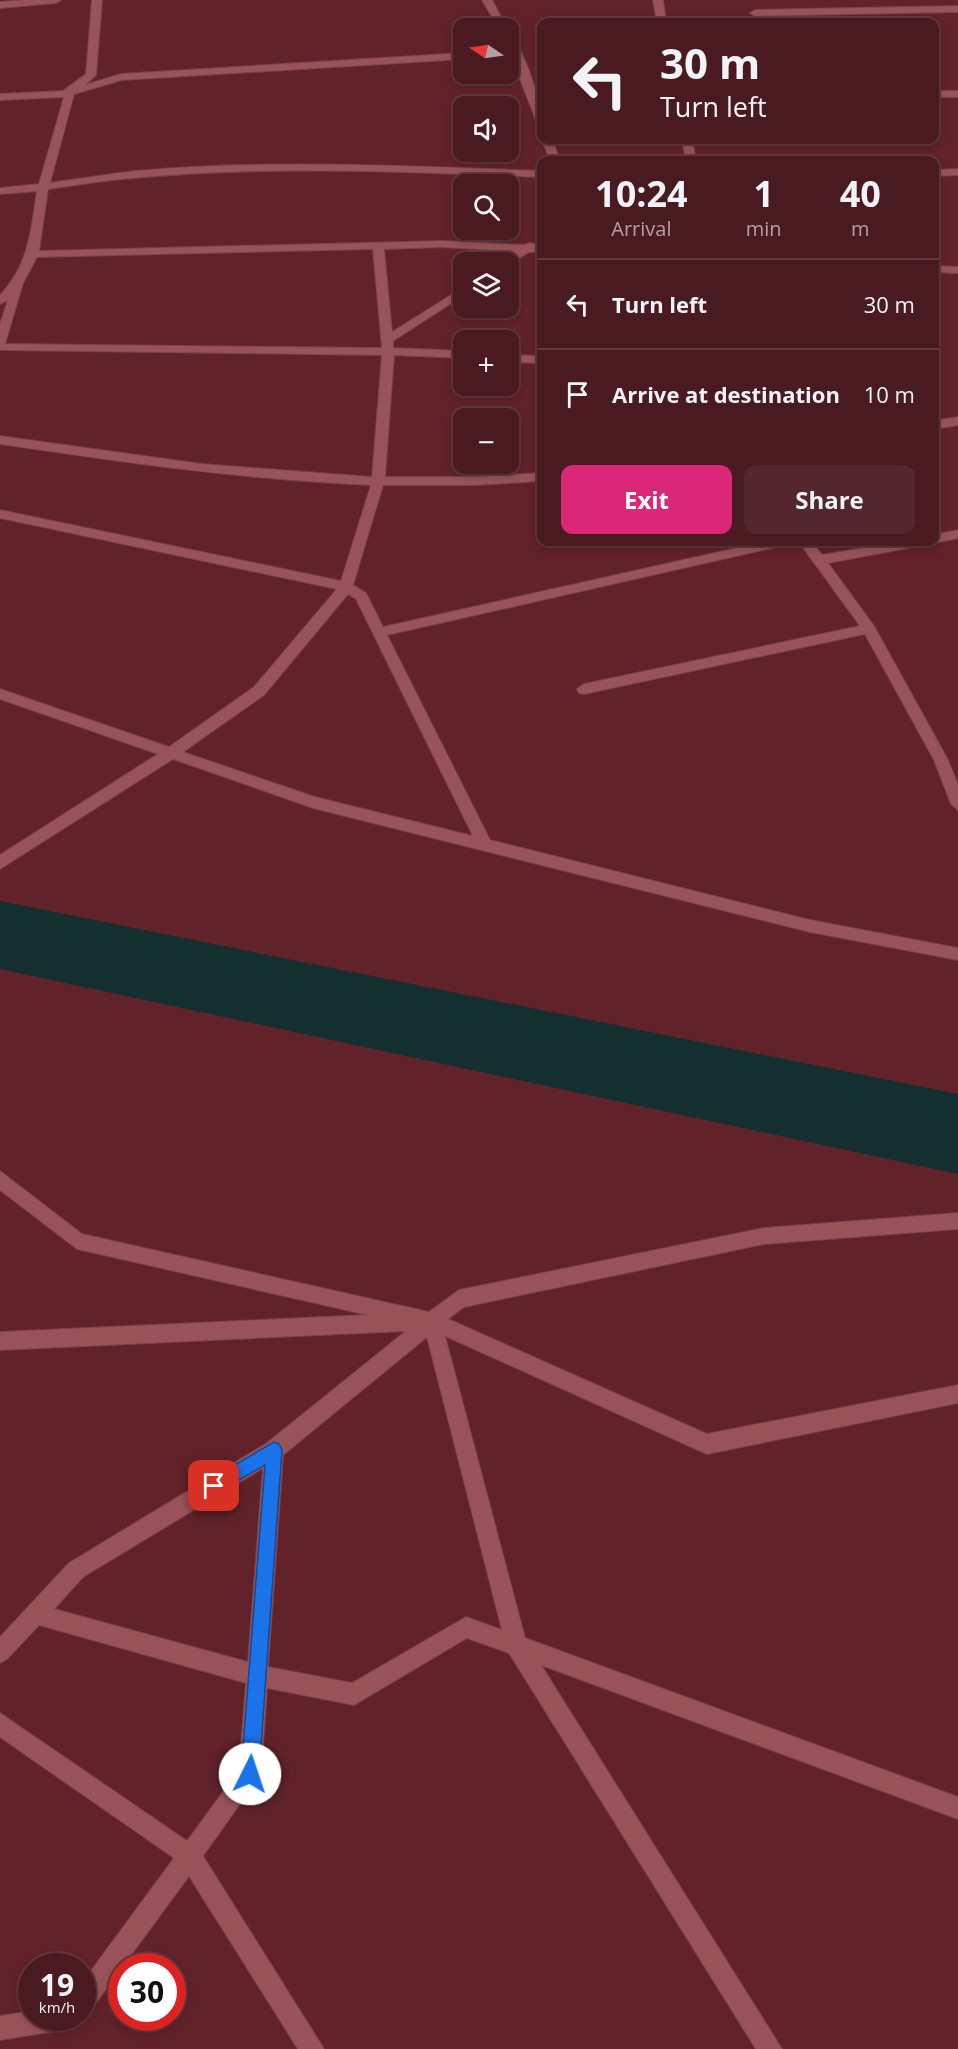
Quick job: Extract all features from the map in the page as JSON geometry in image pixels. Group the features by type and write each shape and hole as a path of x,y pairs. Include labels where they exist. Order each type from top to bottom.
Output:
{"street":[{"path":"0,5 56,0"},
{"path":"97,0 91,75 70,92 43,189 33,254 18,283 0,345 388,346 453,355"},
{"path":"487,0 497,18"},
{"path":"658,0 661,18"},
{"path":"757,0 754,18 958,9"},
{"path":"0,97 70,92 121,77 453,57"},
{"path":"519,69 537,111"},
{"path":"939,94 958,94"},
{"path":"0,191 43,189 79,181 154,173 290,168 537,174"},
{"path":"939,173 958,172"},
{"path":"519,254 537,241"},
{"path":"33,254 441,244 537,249"},
{"path":"0,863 171,753 259,691 346,587 378,482 388,346 378,245"},
{"path":"939,269 958,270"},
{"path":"0,300 18,283"},
{"path":"388,346 453,298"},
{"path":"519,359 537,360"},
{"path":"939,424 958,421"},
{"path":"0,440 152,463 378,482 470,483 537,477"},
{"path":"0,514 346,587 361,596 381,632 485,845"},
{"path":"939,538 958,534"},
{"path":"381,632 763,546"},
{"path":"809,546 870,629 941,760 958,804"},
{"path":"818,560 897,546"},
{"path":"584,689 870,629"},
{"path":"0,694 313,802 810,926 958,954"},
{"path":"941,760 958,758"},
{"path":"0,1179 76,1241 432,1321 707,1444 958,1394"},
{"path":"0,1652 76,1570 274,1450 459,1299 764,1236 958,1221"},
{"path":"0,1341 432,1321"},
{"path":"432,1321 516,1645 770,2049"},
{"path":"96,1984 250,1774 274,1450"},
{"path":"35,1614 256,1675 354,1694 466,1627 958,1808"},
{"path":"0,1724 190,1856 312,2049"},
{"path":"0,2028 18,2025"}],"waterway":[{"path":"0,935 958,1134"}],"route":[{"path":"214,1486 274,1450 250,1774"}]}
